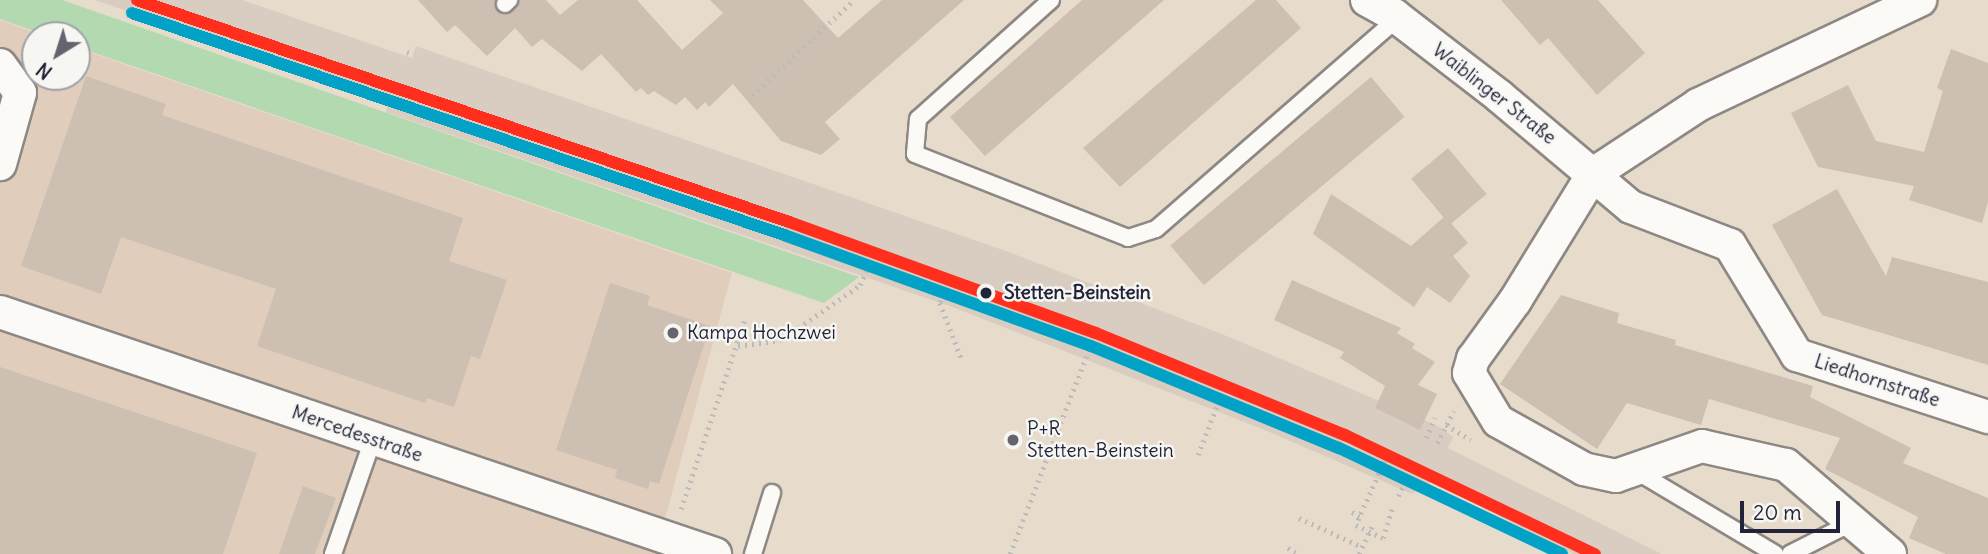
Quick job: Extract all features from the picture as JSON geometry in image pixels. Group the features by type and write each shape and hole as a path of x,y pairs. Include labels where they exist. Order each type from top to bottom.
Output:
{"street":[{"path":"1890,554 1786,465 1702,446 1616,476 1584,470 1498,421 1469,373 1473,359 1515,301 1593,174 1698,105 1920,0"},
{"name":"Waiblinger Straße","path":"1391,8 1593,174"},
{"path":"0,65 20,93 0,164"},
{"name":"Liedhornstraße","path":"1593,174 1631,207 1730,245 1797,355 1988,416"},
{"name":"Mercedesstraße","path":"0,312 708,553"}],"lane":[{"path":"1051,0 918,119 915,154 1128,238 1156,229 1391,8"},
{"path":"332,554 373,439"},
{"path":"1636,471 1774,554"},
{"path":"753,554 772,493"},
{"path":"1790,554 1853,522"}],"path":[{"path":"752,95 854,0"},
{"path":"407,52 414,54"},
{"path":"737,346 781,340 860,285 871,261"},
{"path":"946,287 940,303 962,360"},
{"path":"671,539 745,319"},
{"path":"1010,554 1092,341"},
{"path":"1198,455 1222,392"},
{"path":"1437,443 1452,412"},
{"path":"1426,438 1435,418"},
{"path":"1446,425 1457,432"},
{"path":"1385,461 1356,525 1383,538 1392,509"},
{"path":"1398,496 1410,473"},
{"path":"1352,512 1360,516"},
{"path":"1299,517 1362,547"},
{"path":"1359,554 1374,522"},
{"path":"1288,548 1297,553"}],"shaded area":[{"path":"95,0 242,0 412,58 416,46 1006,251 1232,338 1438,426 1453,437 1448,448 1662,554 1574,554 1431,482 1412,494 1267,431 955,308 386,112 389,101"},
{"path":"0,20 21,28 21,91 91,91 91,53 732,273 658,544 683,554 0,554"}],"green space":[{"path":"0,0 62,0 859,277 824,303 91,52 91,21 21,21 21,26 0,19"}],"building":[{"path":"418,0 495,0 495,7 503,14 512,11 519,0 546,0 560,15 578,0 637,0 682,50 723,13 710,0 803,0 838,38 882,0 964,0 825,122 840,139 821,155 781,141 733,84 709,107 705,102 697,110 685,97 676,105 654,91 648,95 641,88 636,92 601,54 582,71 542,39 532,47 515,28 487,56 455,25 447,32"},
{"path":"1082,0 1164,0 985,156 950,117"},
{"path":"1256,0 1276,0 1301,28 1120,187 1083,148"},
{"path":"1501,0 1598,0 1645,53 1597,95 1548,38 1540,45"},
{"path":"1951,49 1988,63 1988,202 1982,223 1909,200 1914,186 1818,167 1791,113 1848,85 1876,141 1924,152 1943,91 1937,88"},
{"path":"1371,77 1404,117 1204,285 1170,245"},
{"path":"91,78 166,104 162,115 463,218 449,261 507,280 480,359 471,356 454,407 427,398 425,403 257,346 276,289 121,237 101,294 21,266 81,91 91,91"},
{"path":"1448,148 1487,194 1450,225 1411,179"},
{"path":"1837,189 1886,276 1892,257 1988,282 1988,365 1822,315 1772,225"},
{"path":"1331,194 1411,246 1445,216 1468,243 1453,256 1470,276 1450,303 1427,287 1414,307 1313,234"},
{"path":"1292,280 1401,328 1397,333 1415,344 1412,348 1435,362 1418,385 1437,394 1420,430 1375,408 1385,386 1340,358 1344,352 1274,320"},
{"path":"610,283 650,296 647,305 710,326 659,484 650,481 648,489 615,478 617,470 556,450"},
{"path":"1561,295 1619,313 1617,323 1676,340 1675,345 1813,386 1810,397 1911,448 1903,463 1988,498 1988,554 1946,554 1909,538 1918,517 1825,469 1840,438 1709,399 1701,425 1627,403 1597,449 1500,384"},
{"path":"0,367 257,453 223,554 0,554"},
{"path":"303,486 336,498 315,554 279,554"}],"transit line":[{"path":"137,0 789,222 1096,333 1345,435 1595,554"},
{"path":"132,13 784,235 1091,346 1339,448 1562,554"}],"place":[{"name":"Stetten-Beinstein","path":"986,293"},
{"name":"Kampa Hochzwei","path":"673,333"},
{"name":"P+R Stetten-Beinstein","path":"1013,440"}]}
